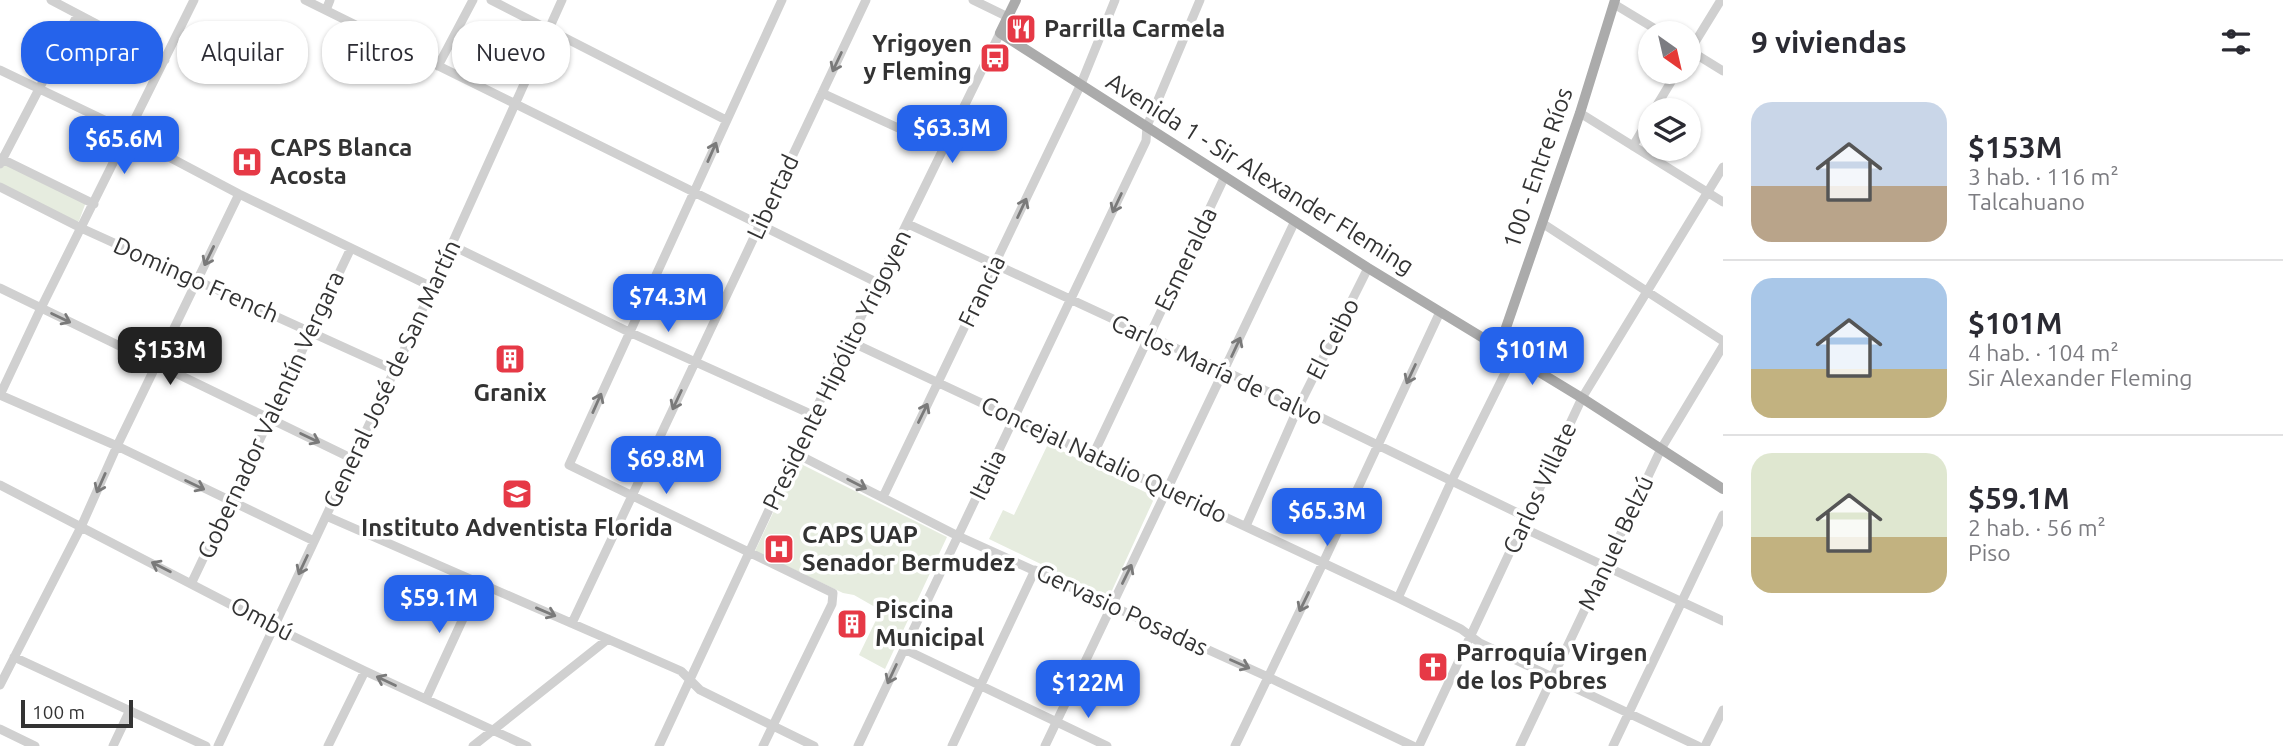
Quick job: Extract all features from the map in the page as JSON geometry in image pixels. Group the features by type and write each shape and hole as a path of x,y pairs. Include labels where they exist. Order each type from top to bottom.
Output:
{"main road":[{"path":"1000,33 1016,0"},
{"name":"100 - Entre Ríos","path":"1499,348 1615,2"},
{"name":"Avenida 1 - Sir Alexander Fleming","path":"1000,33 1368,268 1582,398 1723,489"}],"street":[{"path":"51,0 165,60"},
{"path":"194,0 0,395 117,446 314,541"},
{"path":"305,0 348,21"},
{"path":"326,10 330,0"},
{"path":"473,0 438,66 878,282"},
{"path":"491,0 533,21"},
{"name":"General José de San Martín","path":"553,21 562,0"},
{"path":"763,746 832,604 833,593 569,466 782,0"},
{"name":"Libertad","path":"572,623 866,0"},
{"path":"973,0 1008,17"},
{"name":"Francia","path":"883,497 1080,84 1115,0"},
{"name":"Italia","path":"858,746 1146,141 1147,127 1200,0"},
{"path":"1701,32 1721,0"},
{"path":"1615,2 1644,21"},
{"path":"77,16 1,160 94,204"},
{"name":"Presidente Hipólito Yrigoyen","path":"659,746 813,415 1000,33"},
{"path":"570,40 726,120"},
{"path":"1701,58 1723,71"},
{"path":"0,71 40,88 239,194 432,287"},
{"name":"General José de San Martín","path":"218,746 524,84"},
{"path":"822,93 944,149"},
{"path":"1580,113 1723,202"},
{"path":"1633,146 1638,137"},
{"name":"Carlos Villate","path":"1419,746 1582,398 1723,167"},
{"name":"Esmeralda","path":"1093,455 1225,176"},
{"name":"Domingo French","path":"0,187 81,228 394,370"},
{"path":"0,685 80,527 239,194"},
{"path":"1045,746 1295,221"},
{"path":"1542,223 1723,343"},
{"name":"Carlos María de Calvo","path":"908,224 1224,371 1451,482 1605,565 1723,621"},
{"path":"451,245 629,332 813,415"},
{"name":"Gobernador Valentín Vergara","path":"192,583 351,248"},
{"name":"El Ceibo","path":"1246,526 1298,408 1368,268"},
{"path":"0,288 353,458"},
{"path":"1235,746 1440,312"},
{"name":"Concejal Natalio Querido","path":"849,341 1323,562 1471,635 1480,643 1698,746"},
{"name":"Manuel Belzú","path":"1520,746 1661,449 1723,343"},
{"path":"1398,598 1451,482 1513,357"},
{"name":"Gervasio Posadas","path":"795,453 958,536 1413,746"},
{"name":"Ombú","path":"0,485 274,626 527,746"},
{"path":"1613,746 1723,515"},
{"path":"326,516 681,671 700,690 814,746"},
{"path":"952,746 1035,570"},
{"path":"426,699 479,584"},
{"path":"473,746 608,639"},
{"path":"904,649 1107,746"},
{"path":"14,657 205,746"},
{"path":"328,746 365,671"},
{"path":"113,746 130,710"},
{"path":"1705,746 1723,710"},
{"path":"0,729 35,746"}],"shaded area":[{"path":"3,163 86,202 79,221 0,184 0,169"},
{"path":"1048,444 1151,495 1153,501 1109,597 989,539 1003,510 1014,515"},
{"path":"797,462 947,537 885,669 859,655 877,618 875,607 755,551"}],"place":[{"name":"Parrilla Carmela","path":"1021,29"},
{"name":"Yrigoyen y Fleming","path":"995,58"},
{"name":"CAPS Blanca Acosta","path":"247,162"},
{"name":"Granix","path":"510,359"},
{"name":"Instituto Adventista Florida","path":"517,494"},
{"name":"CAPS UAP Senador Bermudez","path":"779,549"},
{"name":"Piscina Municipal","path":"852,624"},
{"name":"Parroquía Virgen de los Pobres","path":"1433,667"}]}
